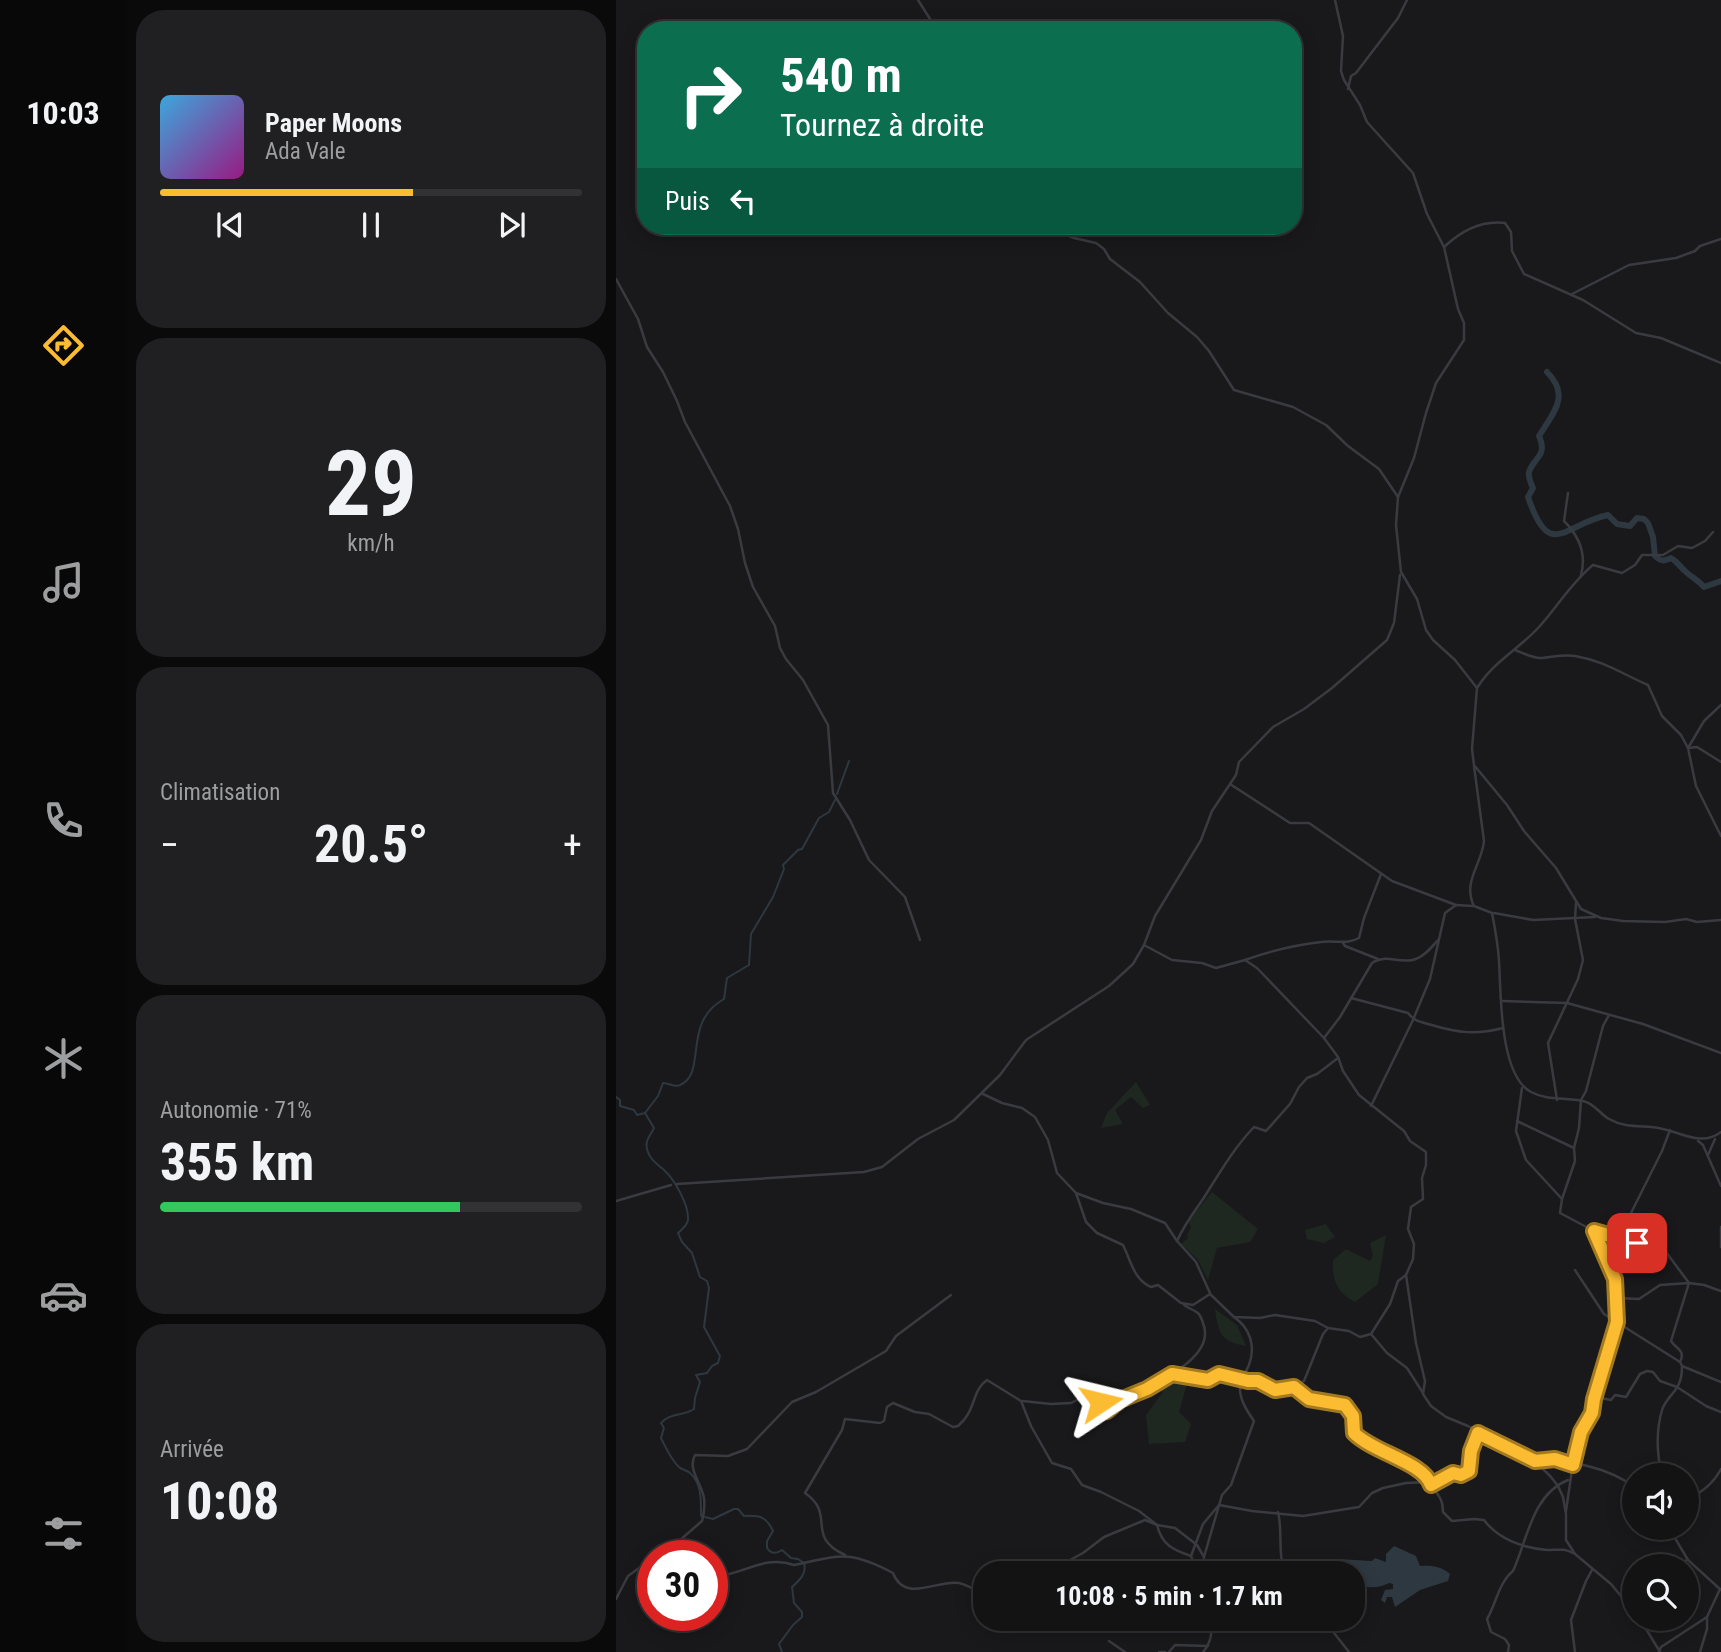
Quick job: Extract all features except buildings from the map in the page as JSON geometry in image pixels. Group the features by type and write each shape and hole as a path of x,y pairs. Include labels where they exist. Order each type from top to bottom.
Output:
{"street":[{"path":"918,0 931,21"},
{"path":"677,1184 864,1172 882,1167 918,1139 954,1119 983,1094 1026,1040 1109,986 1133,964 1155,916 1201,840 1212,811 1236,775 1239,762 1273,727 1332,688 1387,640 1394,623 1401,572 1396,525 1398,496 1414,458 1436,383 1465,337 1464,322 1458,309 1444,247 1427,214 1413,173 1367,121 1342,76 1343,36 1335,0"},
{"path":"1348,89 1351,76 1393,25 1407,0"},
{"path":"1444,247 1456,235 1483,223 1505,223 1511,232 1512,251 1524,274 1571,294 1636,332 1661,338 1721,363"},
{"path":"1067,235 1096,243 1104,249 1110,260 1140,282 1168,313 1197,337 1234,390 1293,407 1326,425 1348,446 1379,469 1398,496"},
{"path":"1571,294 1629,265 1676,258 1721,239"},
{"path":"616,279 638,319 650,354 663,372 685,422 710,466 719,490 730,506 753,587 775,625 780,648 803,680 828,725 833,793 850,820 869,860 905,897 920,940"},
{"path":"1568,493 1564,521 1578,538 1583,554 1581,575"},
{"path":"1474,906 1470,886 1484,841 1472,749 1477,688 1484,676 1540,626 1581,575 1593,565 1622,573 1635,565 1642,555 1663,555 1678,546 1692,548 1705,541 1713,532"},
{"path":"1401,572 1417,599 1424,623 1433,640 1455,660 1477,688"},
{"path":"1515,650 1539,659 1556,655 1575,656 1616,667 1630,678 1648,685 1662,716 1681,735 1688,748 1696,786 1721,836"},
{"path":"1688,748 1704,720 1721,705"},
{"path":"1688,748 1697,747 1721,762"},
{"path":"1474,765 1556,868 1581,909 1598,917"},
{"path":"1230,784 1290,823 1309,823 1392,881 1456,905 1474,906 1492,913 1533,920 1598,917 1623,921 1721,920"},
{"path":"1144,945 1172,960 1202,963 1216,968 1278,949 1325,941 1350,943 1359,938 1381,874"},
{"path":"1557,1100 1548,1043 1578,979 1583,960 1575,919 1576,902"},
{"path":"1371,1106 1430,979 1446,913 1456,905"},
{"path":"1492,913 1500,963 1499,987 1503,1028 1517,1079 1522,1087 1532,1093 1557,1100 1589,1102 1609,1119 1630,1127 1658,1127 1698,1141 1703,1145 1721,1186"},
{"path":"1343,942 1345,946 1378,959 1394,958 1404,961 1417,959 1440,938"},
{"path":"1324,1038 1372,963 1378,959"},
{"path":"1234,1317 1260,1318 1275,1315 1315,1321 1328,1328 1349,1331 1360,1337 1371,1334 1390,1304 1398,1281 1406,1275 1413,1259 1414,1244 1408,1229 1409,1216 1411,1207 1423,1199 1422,1178 1426,1165 1426,1153 1410,1141 1404,1131 1359,1095 1324,1038 1257,968 1245,960"},
{"path":"1351,998 1408,1013 1413,1020 1445,1030 1467,1034 1503,1028"},
{"path":"1501,1001 1567,1003 1679,1036 1721,1054"},
{"path":"1609,1015 1603,1026 1586,1091 1581,1100 1574,1148 1575,1161 1560,1213 1594,1231 1665,1252 1689,1283"},
{"path":"1177,1241 1185,1223 1245,1136 1254,1127 1266,1131 1290,1104 1307,1078 1338,1058"},
{"path":"1522,1087 1516,1131 1526,1160 1562,1199"},
{"path":"973,1590 958,1583 912,1590 895,1579 893,1573 869,1560 834,1550 822,1537 820,1509 805,1493 842,1430 845,1419 884,1421 887,1407 893,1403 958,1426 969,1416 975,1404 976,1392 987,1380 1021,1401 1071,1403 1093,1392 1098,1396 1104,1411 1107,1411 1120,1400 1147,1389 1172,1374 1199,1352 1206,1331 1199,1314 1158,1285 1151,1287 1141,1281 1130,1265 1123,1245 1097,1233 1086,1222 1076,1193 1057,1173 1048,1140 1035,1117 1022,1108 983,1094"},
{"path":"1517,1121 1574,1148"},
{"path":"1631,1213 1670,1130"},
{"path":"1698,1141 1715,1137 1721,1132"},
{"path":"1708,1155 1715,1137"},
{"path":"616,1201 671,1185"},
{"path":"1076,1193 1131,1209 1165,1223 1196,1262 1210,1294 1217,1303 1243,1323 1250,1338 1253,1352 1241,1380 1241,1395 1246,1410 1254,1421 1239,1468 1231,1485 1222,1495 1203,1561"},
{"path":"1721,1227 1721,1247"},
{"path":"1575,1554 1566,1540 1569,1479 1575,1449 1592,1413 1594,1396 1617,1322 1615,1279 1594,1231"},
{"path":"1575,1270 1604,1314 1681,1364 1721,1382"},
{"path":"1406,1275 1416,1343 1425,1381 1423,1394"},
{"path":"1659,1463 1657,1454 1662,1408 1681,1383 1682,1350 1671,1341 1689,1283"},
{"path":"1617,1298 1639,1298 1660,1285 1689,1283 1721,1291"},
{"path":"1181,1303 1194,1305 1210,1294"},
{"path":"681,1540 702,1521 704,1499 692,1468 695,1455 728,1456 747,1449 792,1402 816,1392 886,1351 896,1336 951,1295"},
{"path":"1172,1374 1208,1380 1219,1374 1258,1381 1275,1390 1294,1387 1304,1381 1328,1328"},
{"path":"1371,1334 1387,1353 1407,1368 1431,1406 1446,1418 1468,1426 1535,1461 1558,1486 1566,1514"},
{"path":"1594,1396 1611,1400 1615,1395 1626,1397 1640,1374 1647,1371 1653,1372 1660,1381 1677,1387 1706,1406 1721,1412"},
{"path":"1294,1387 1309,1399 1345,1405 1353,1416 1354,1433 1362,1441 1407,1462 1428,1476 1443,1501 1443,1513 1452,1521 1474,1518 1484,1520 1493,1532 1524,1546 1554,1550 1565,1548 1611,1584 1622,1597"},
{"path":"1021,1401 1031,1426 1052,1463 1071,1469 1082,1485 1139,1511 1157,1525 1160,1538 1176,1551 1191,1556 1194,1561"},
{"path":"1431,1485 1453,1473 1461,1475 1469,1471 1471,1451 1478,1433"},
{"path":"1535,1461 1555,1459 1622,1479"},
{"path":"1699,1493 1706,1489 1721,1469"},
{"path":"1508,1652 1509,1645 1505,1639 1491,1632 1487,1619 1498,1600 1506,1577 1513,1571 1544,1499 1569,1479"},
{"path":"1219,1505 1303,1516 1359,1507 1372,1493 1383,1488 1406,1483 1429,1482 1431,1485"},
{"path":"1191,1556 1203,1524 1219,1505"},
{"path":"1278,1512 1282,1527 1282,1561"},
{"path":"1068,1561 1104,1537 1145,1520 1175,1528 1197,1545 1204,1557"},
{"path":"728,1574 765,1562 787,1562 794,1565 845,1555"},
{"path":"616,1599 628,1576 637,1570"},
{"path":"1575,1652 1571,1620 1592,1570"},
{"path":"1699,1570 1721,1589 1707,1617 1707,1629 1700,1652"},
{"path":"1647,1631 1659,1651 1661,1647 1707,1617"},
{"path":"1203,1652 1208,1646 1212,1631"},
{"path":"1332,1631 1349,1652"},
{"path":"1109,1641 1125,1652"},
{"path":"1160,1652 1167,1652 1175,1645 1208,1646"}],"shaded area":[{"path":"1136,1082 1150,1105 1143,1108 1131,1097 1115,1110 1123,1124 1101,1128 1107,1113"},
{"path":"1212,1192 1258,1229 1250,1242 1217,1248 1208,1280 1198,1260 1181,1244 1188,1238 1191,1227 1188,1221"},
{"path":"1326,1224 1335,1237 1324,1243 1307,1239 1305,1230"},
{"path":"1386,1235 1378,1284 1355,1302 1337,1285 1333,1274 1333,1260 1346,1249 1370,1261 1373,1256 1370,1243"},
{"path":"1215,1309 1237,1325 1246,1346 1231,1342 1222,1335"},
{"path":"1172,1377 1187,1384 1179,1412 1191,1424 1185,1442 1149,1444 1146,1415 1163,1392 1155,1384 1161,1378"},
{"path":"1394,1546 1416,1556 1420,1566 1447,1571 1450,1574 1448,1581 1420,1590 1395,1607 1392,1597 1387,1597 1385,1603 1381,1600 1385,1590 1393,1589 1393,1584 1365,1587 1365,1561 1337,1561 1338,1559 1372,1561 1375,1558 1386,1562 1386,1554"}],"waterway":[{"path":"1547,372 1558,389 1559,397 1554,412 1539,436 1542,448 1529,472 1533,488 1528,497 1544,528 1551,534 1560,534 1608,515 1617,524 1630,526 1637,518 1644,519 1653,537 1657,558 1671,558 1704,587 1721,581"},
{"path":"837,794 849,761"},
{"path":"645,1113 658,1096 663,1083 678,1086 688,1079 693,1070 703,1021 711,1009 724,999 727,978 749,965 751,934 773,897 784,869 783,865 802,849 819,818 829,812 835,800"},
{"path":"616,1097 620,1100 620,1106 634,1110 637,1115 645,1113 654,1128 647,1141 648,1153 673,1180 684,1200 688,1220 678,1233 692,1253 700,1277 707,1281 709,1288 704,1327 720,1356 718,1363 707,1373 696,1375 700,1382 694,1409 661,1423 664,1428 661,1438 671,1457 697,1482 701,1516"},
{"path":"705,1517 713,1519 738,1509 744,1516 761,1518 768,1522 773,1531 767,1541 767,1548 774,1553 782,1550 791,1558 804,1563 804,1573 792,1587 794,1603 802,1612 802,1617 779,1644 782,1652"}],"route":[{"path":"1101,1402 1101,1407 1107,1411 1120,1400 1147,1389 1172,1374 1208,1380 1219,1374 1258,1381 1275,1390 1294,1387 1309,1399 1345,1405 1353,1416 1354,1433 1362,1441 1387,1455 1407,1462 1428,1476 1431,1485 1453,1473 1461,1475 1469,1471 1471,1451 1478,1433 1535,1461 1555,1459 1573,1465 1581,1432 1592,1413 1597,1386 1611,1348 1618,1312 1615,1279 1594,1231 1637,1243"}]}
